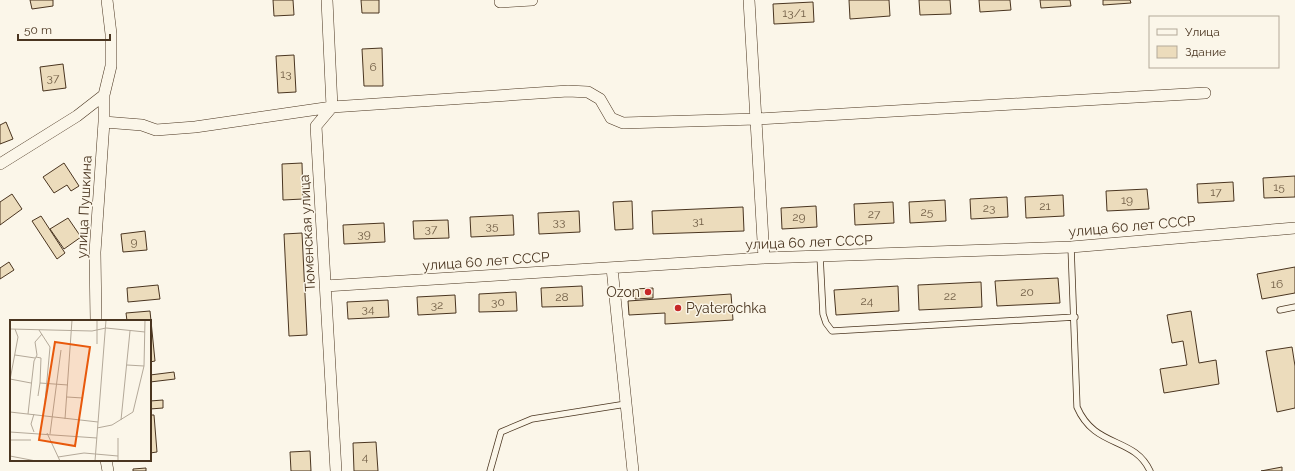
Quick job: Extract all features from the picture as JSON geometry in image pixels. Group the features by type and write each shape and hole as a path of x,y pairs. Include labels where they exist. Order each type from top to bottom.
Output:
{"street":[{"name":"улица Пушкина","path":"96,320 95,252 104,122 104,94 110,66 111,34 107,0"},
{"path":"327,0 332,107"},
{"path":"500,2 532,0"},
{"path":"749,0 764,258"},
{"path":"104,122 142,125 156,130 195,127 332,107 568,91 588,92 600,99 611,118 623,123 756,119 1205,93"},
{"path":"0,164 77,116 104,94"},
{"name":"Тюменская улица","path":"332,107 316,126 336,471"},
{"name":"улица 60 лет СССР","path":"325,286 764,258 1071,247 1295,228"},
{"path":"612,268 633,471"},
{"path":"106,461 108,471"}],"lane":[{"path":"1071,247 1075,317 1077,407 1087,425 1101,436 1139,454 1145,460 1150,471"},
{"path":"820,256 823,314 826,323 832,331 1075,317"},
{"path":"1280,310 1295,307"},
{"path":"490,471 501,432 532,419 626,404"}],"building":[{"path":"30,0 53,0 53,6 32,9"},
{"path":"273,0 293,0 294,15 274,16"},
{"path":"361,0 379,0 379,13 362,13"},
{"path":"849,0 889,0 890,16 850,19"},
{"path":"919,0 950,0 951,14 920,15"},
{"path":"979,0 1010,0 1011,10 980,12"},
{"path":"1040,0 1070,0 1071,6 1041,8"},
{"path":"1103,0 1130,0 1131,3 1103,5"},
{"path":"813,2 814,22 774,24 773,4"},
{"path":"382,48 383,86 364,86 362,49"},
{"path":"294,55 296,92 278,93 276,56"},
{"path":"63,64 66,88 43,91 40,67"},
{"path":"6,122 13,139 0,144 0,125"},
{"path":"64,163 79,186 71,191 67,185 54,193 43,177"},
{"path":"302,163 303,199 283,200 282,164"},
{"path":"1295,176 1295,197 1264,198 1263,178"},
{"path":"1233,182 1234,201 1198,203 1197,184"},
{"path":"1147,189 1149,209 1107,211 1106,191"},
{"path":"12,194 22,209 0,225 0,202"},
{"path":"1063,195 1064,216 1026,218 1025,197"},
{"path":"1007,197 1008,217 971,219 970,199"},
{"path":"945,200 946,221 910,223 909,202"},
{"path":"632,201 633,229 615,230 613,202"},
{"path":"893,202 894,223 855,225 854,204"},
{"path":"816,206 817,227 782,229 781,208"},
{"path":"743,207 744,231 653,234 652,211"},
{"path":"579,211 580,232 539,234 538,213"},
{"path":"513,215 514,235 471,237 470,217"},
{"path":"41,216 65,253 57,259 32,221"},
{"path":"68,218 81,237 64,249 50,229"},
{"path":"448,220 449,238 414,239 413,221"},
{"path":"384,223 385,242 344,244 343,225"},
{"path":"145,231 147,250 123,252 121,234"},
{"path":"302,233 307,335 289,336 284,234"},
{"path":"9,262 14,270 0,279 0,268"},
{"path":"1295,267 1295,293 1262,299 1257,274"},
{"path":"1058,278 1060,303 997,306 995,281"},
{"path":"981,282 982,307 919,310 918,285"},
{"path":"158,285 160,299 128,302 127,288"},
{"path":"582,286 583,306 542,307 541,288"},
{"path":"898,286 899,311 836,315 834,290"},
{"path":"653,288 653,298 635,299 634,289"},
{"path":"516,292 517,311 479,312 479,294"},
{"path":"731,294 733,320 665,324 665,313 629,315 628,301"},
{"path":"455,295 456,313 418,315 417,297"},
{"path":"388,300 389,317 348,319 347,302"},
{"path":"150,311 151,320 127,320 126,313"},
{"path":"1191,311 1199,363 1216,360 1219,384 1164,393 1160,369 1187,365 1183,341 1172,343 1167,315"},
{"path":"151,321 155,361 151,362"},
{"path":"1292,347 1295,366 1295,408 1277,412 1266,351"},
{"path":"174,372 175,379 151,382 151,375"},
{"path":"163,400 163,408 151,409 151,401"},
{"path":"151,415 154,415 157,452 151,453"},
{"path":"376,442 378,471 354,471 353,443"},
{"path":"310,451 311,471 291,471 290,452"},
{"path":"1282,467 1282,471 1261,471"},
{"path":"146,468 146,471 133,471 133,469"}],"place":[{"name":"Ozon","path":"648,292"},
{"name":"Pyaterochka","path":"678,308"}]}
